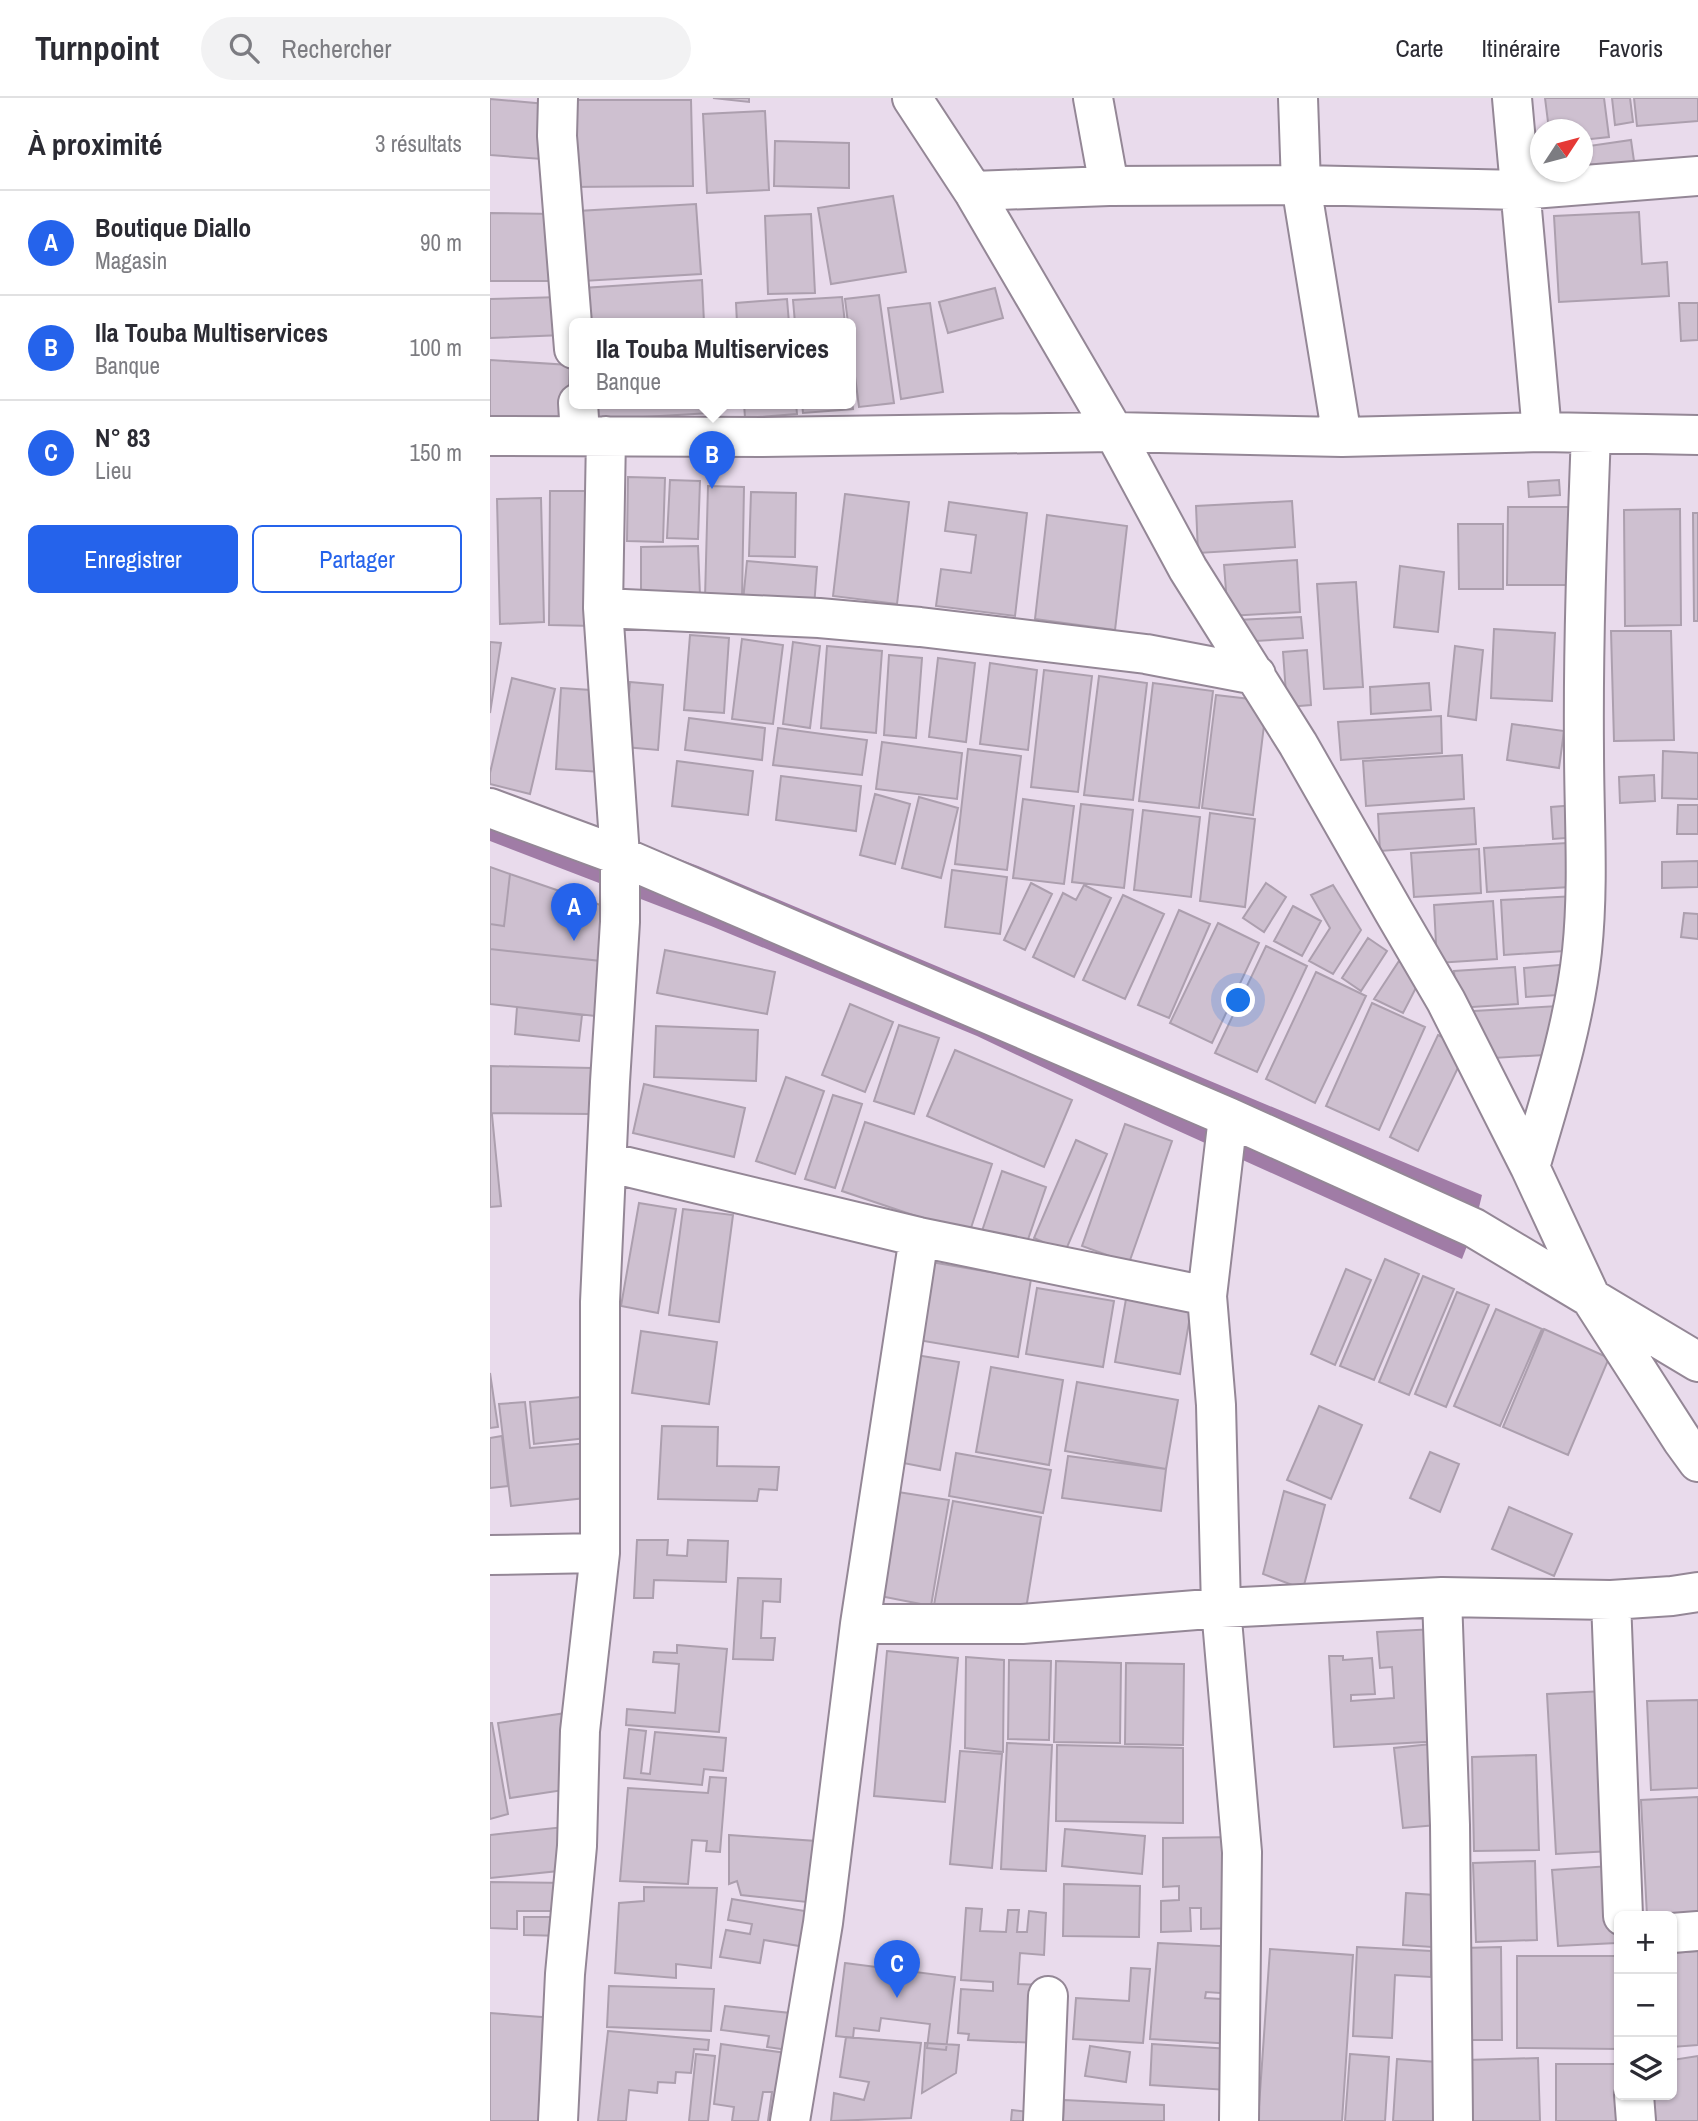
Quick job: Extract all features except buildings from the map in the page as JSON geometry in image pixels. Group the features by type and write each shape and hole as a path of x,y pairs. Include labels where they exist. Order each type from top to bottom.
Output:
{"street":[{"path":"558,98 557,136 572,318"},
{"path":"912,98 973,191 1114,432 1188,569 1298,744 1446,1001 1530,1167 1592,1300 1693,1436"},
{"path":"1093,98 1110,186"},
{"path":"1298,98 1301,185 1342,437"},
{"path":"1512,98 1542,432"},
{"path":"973,191 1110,186 1301,185 1521,190 1698,176"},
{"path":"558,2121 565,1975 578,1846 580,1731 600,1553 600,1302 620,922 620,856 588,425"},
{"path":"490,436 588,425 763,437 1114,432 1342,437 1542,432 1698,435"},
{"path":"1530,1167 1572,1017 1582,951 1586,889 1585,588 1591,433"},
{"path":"603,608 819,618 920,627 1146,654 1256,675"},
{"path":"490,808 620,856 1228,1117 1474,1228 1698,1362"},
{"path":"1228,1117 1208,1296 1216,1405 1221,1608 1242,1852 1238,2121"},
{"path":"607,1162 919,1237 1208,1296"},
{"path":"790,2121 823,1923 860,1624 919,1237"},
{"path":"490,1555 600,1553"},
{"path":"860,1624 1022,1624 1221,1608 1442,1597 1611,1600 1698,1592"},
{"path":"1442,1597 1450,1825 1453,2121"},
{"path":"1611,1600 1623,1911"},
{"path":"1677,1933 1698,1931"},
{"path":"1043,2121 1048,1996"},
{"path":"1634,2100 1636,2121"}],"shaded area":[{"path":"490,789 698,866 1482,1195 1474,1228 1462,1259 1163,1124 977,1036 711,926 490,841"}],"place":[{"name":"Ila Touba Multiservices","path":"712,489"},
{"name":"Boutique Diallo","path":"574,941"},
{"name":"N° 83","path":"897,1998"}]}
